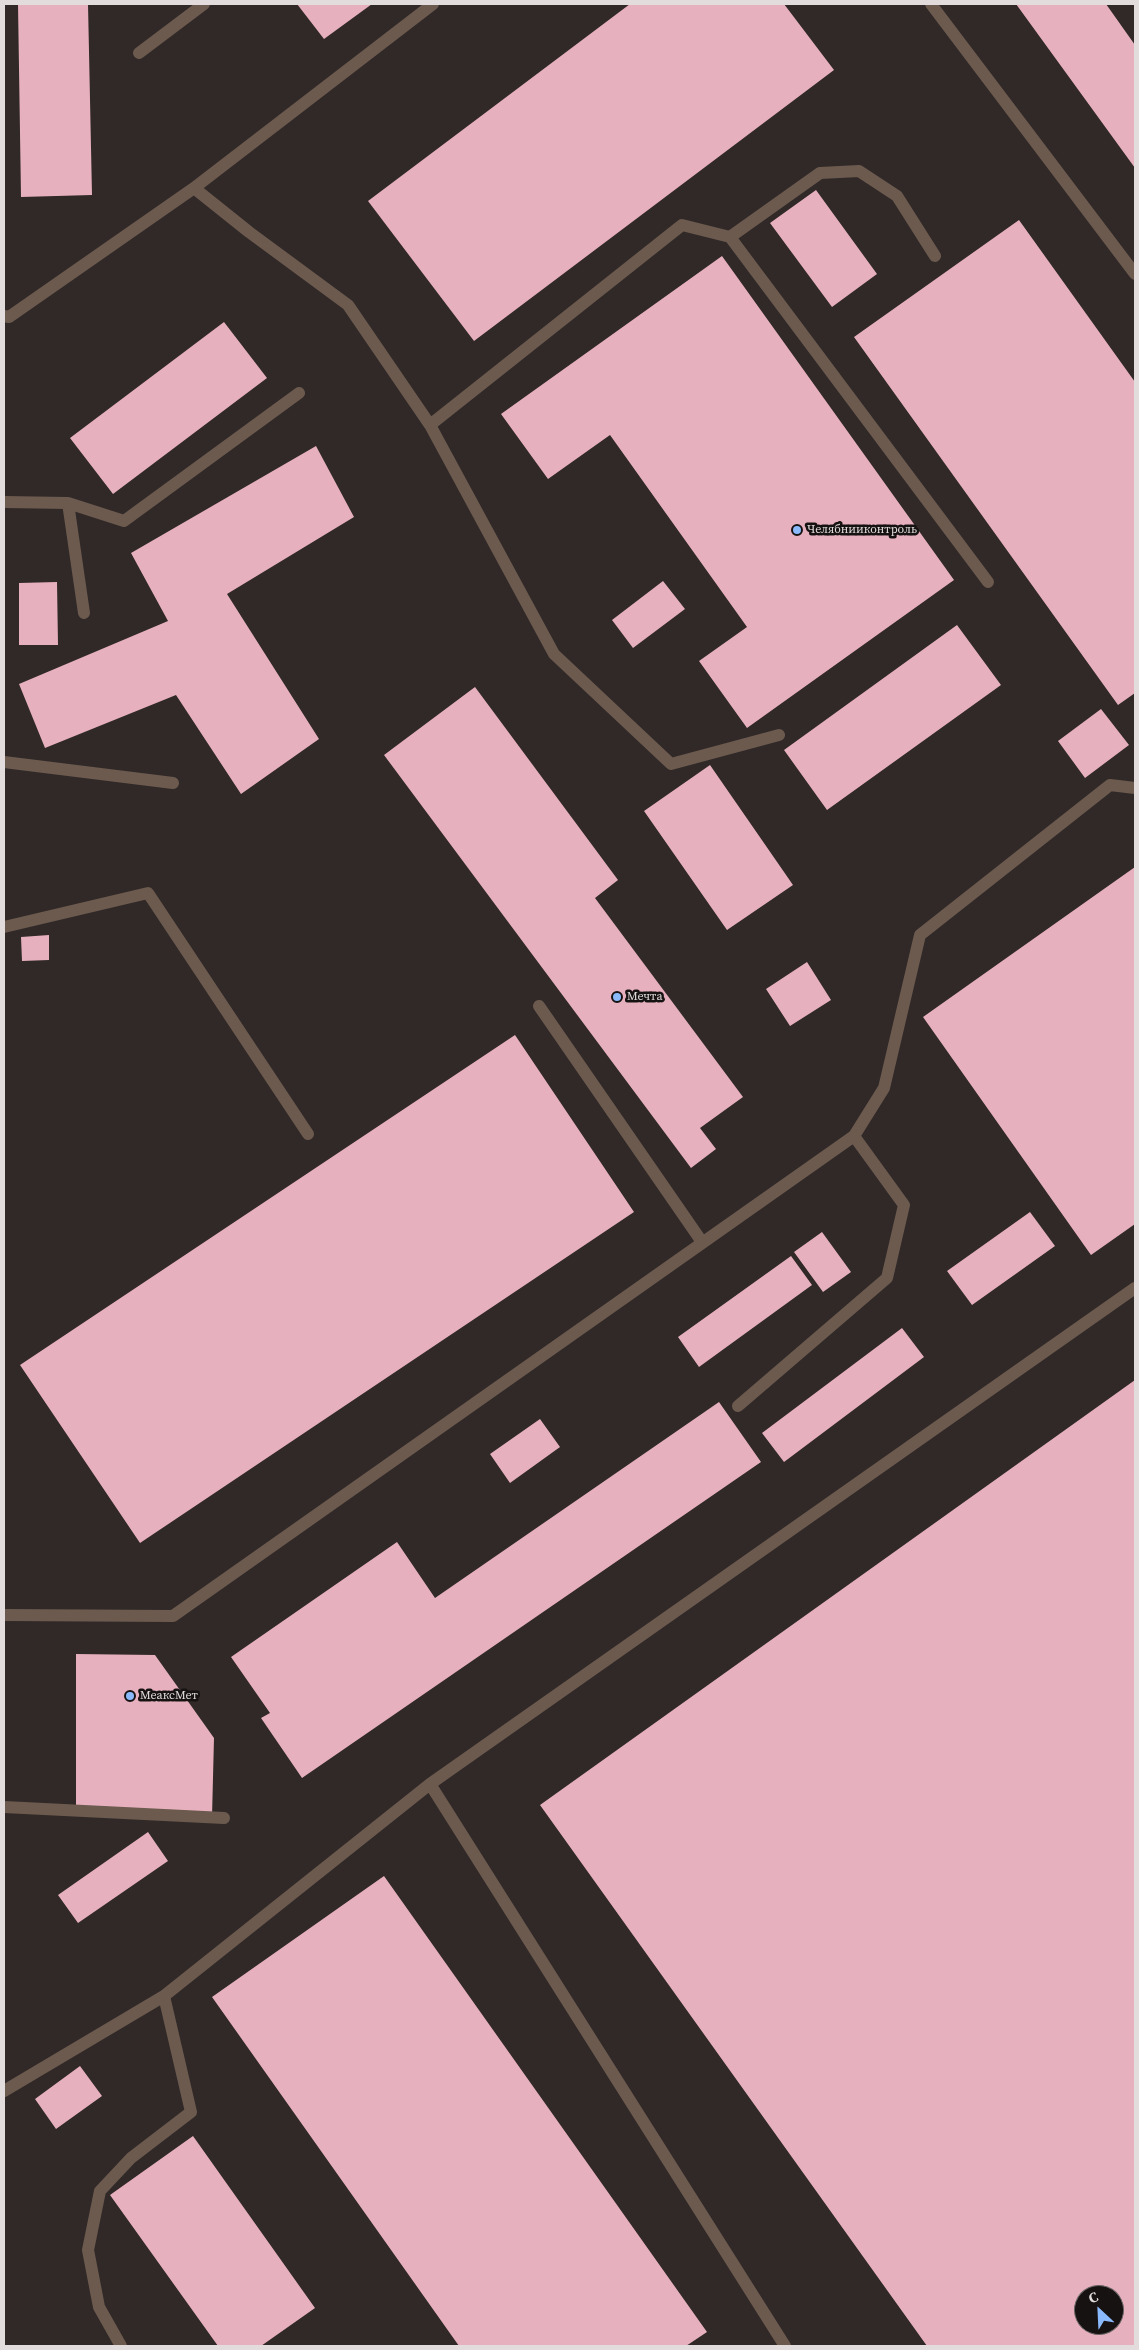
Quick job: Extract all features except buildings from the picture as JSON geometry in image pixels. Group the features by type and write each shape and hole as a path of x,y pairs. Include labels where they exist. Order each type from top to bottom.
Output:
{"lane":[{"path":"139,53 204,4"},
{"path":"4,316 9,317 194,188 433,4"},
{"path":"931,4 1135,274"},
{"path":"730,237 820,173 859,171 897,196 935,256"},
{"path":"194,188 249,232 348,305 430,425 554,654 671,764 779,736"},
{"path":"430,425 682,225 730,237 988,582"},
{"path":"4,502 68,503 124,521 299,393"},
{"path":"68,503 84,613"},
{"path":"4,762 173,783"},
{"path":"4,1615 173,1616 854,1136 884,1088 920,935 1110,785 1135,788"},
{"path":"4,927 148,894 308,1134"},
{"path":"539,1006 702,1242"},
{"path":"738,1406 887,1278 904,1205 854,1136"},
{"path":"4,2092 164,1996 430,1784 1135,1288"},
{"path":"430,1784 785,2346"},
{"path":"4,1807 224,1818"},
{"path":"121,2346 99,2307 88,2250 100,2191 131,2158 191,2112 164,1996"}],"place":[{"name":"Челябнииконтроль","path":"797,530"},
{"name":"Мечта","path":"617,997"},
{"name":"МеаксМет","path":"130,1696"}]}
